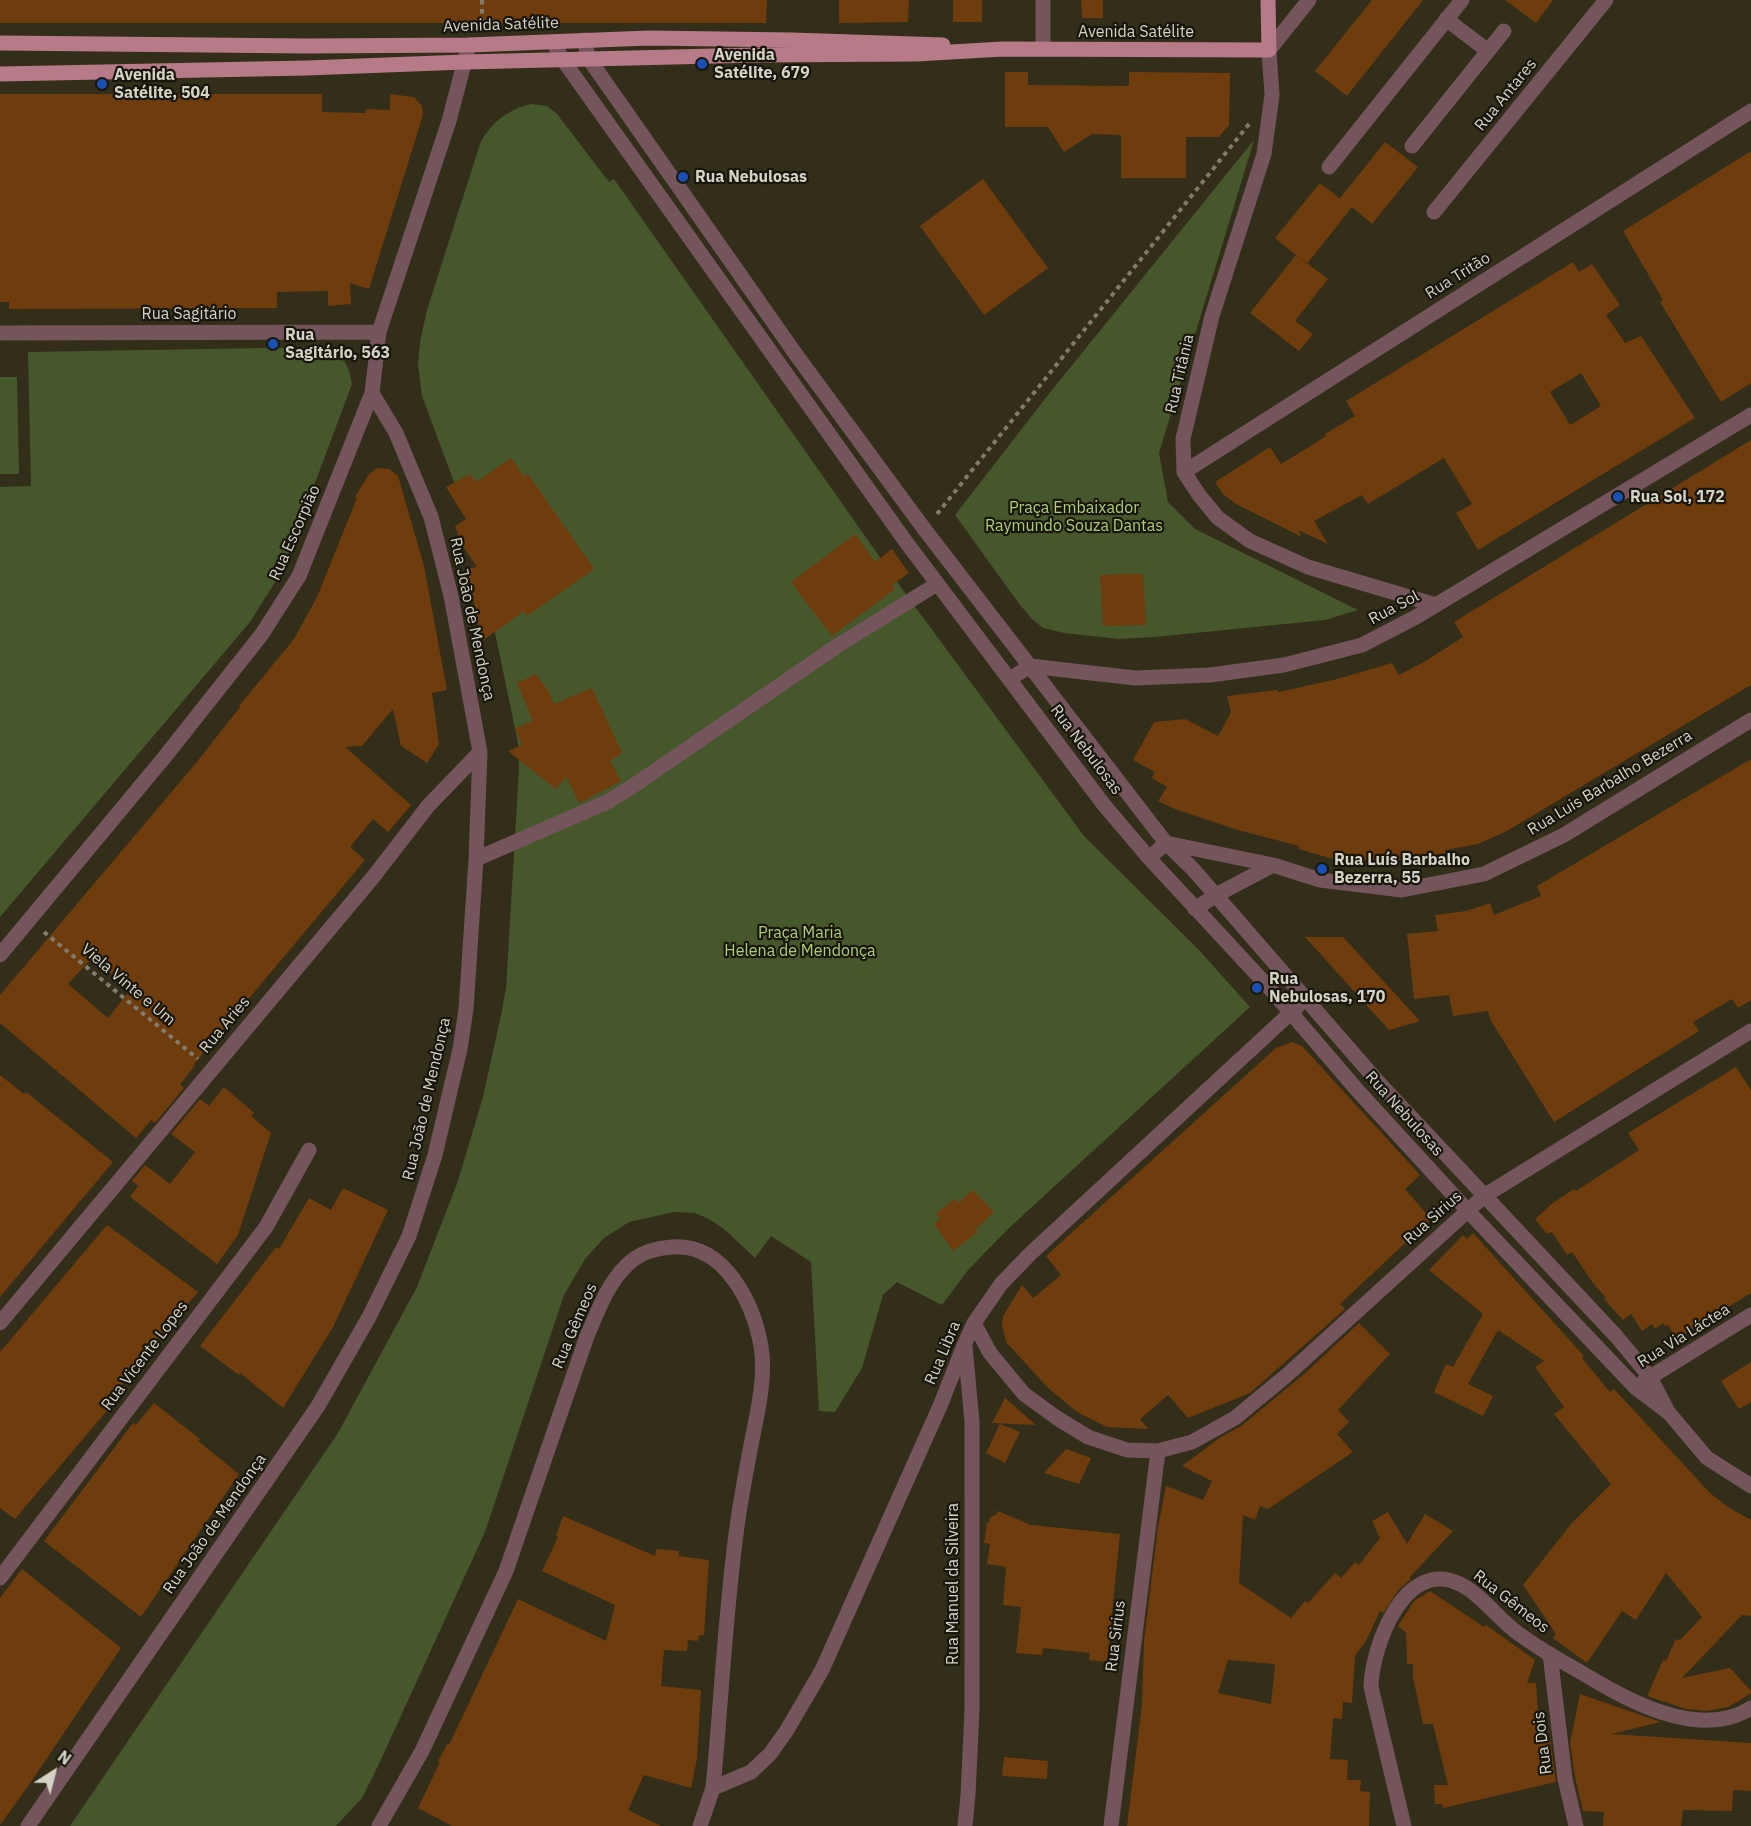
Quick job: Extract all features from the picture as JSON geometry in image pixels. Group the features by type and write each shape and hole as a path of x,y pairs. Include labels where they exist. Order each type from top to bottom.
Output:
{"main road":[{"name":"Rua Titânia","path":"1269,0 1269,50"},
{"name":"Avenida Satélite","path":"0,43 476,45 650,38 918,43 1003,49"},
{"name":"Avenida Satélite","path":"0,74 757,55 916,54 1003,49 1269,50"}],"street":[{"path":"1043,0 1043,49"},
{"path":"1269,50 1309,0"},
{"path":"1329,167 1462,0"},
{"name":"Rua Antares","path":"1434,212 1606,0"},
{"path":"1446,19 1488,51"},
{"path":"1412,146 1504,32"},
{"name":"Rua Nebulosas","path":"584,40 589,59 797,356 925,530 1166,843 1216,895 1378,1082 1616,1336 1650,1377 1669,1413 1707,1458 1751,1486"},
{"name":"Rua Nebulosas","path":"553,42 563,60 937,584 1104,804 1149,858 1468,1211 1636,1388 1669,1413"},
{"name":"Rua Escorpião","path":"0,955 163,759 262,634 299,576 372,393 379,332 449,121 465,62 476,45"},
{"name":"Rua Titânia","path":"1184,472 1183,439 1212,316 1264,154 1272,95 1269,50"},
{"name":"Rua Tritão","path":"1184,472 1751,111"},
{"name":"Rua Sagitário","path":"0,333 379,332"},
{"name":"Rua João de Mendonça","path":"28,1826 318,1406 369,1317 409,1236 435,1155 466,1009 480,752 451,596 431,517 396,433 372,393"},
{"name":"Rua Sol","path":"1030,666 1135,678 1210,675 1284,665 1362,645 1436,605 1751,415"},
{"path":"1184,472 1218,518 1250,541 1308,567 1436,605"},
{"path":"476,858 615,797 837,646 937,584"},
{"path":"1010,679 1030,666"},
{"name":"Rua Luis Barbalho Bezerra","path":"1166,843 1273,865 1320,880 1402,890 1484,874 1564,835 1751,720"},
{"name":"Rua Aries","path":"0,1323 374,876 428,806 480,752"},
{"path":"1149,858 1166,843"},
{"path":"1195,909 1216,895 1273,865"},
{"name":"Rua Libra","path":"713,1788 751,1772 770,1754 787,1730 822,1670 940,1406 974,1323 1001,1284 1030,1254 1306,998"},
{"name":"Rua Sirius","path":"974,1323 990,1353 1024,1394 1088,1437 1127,1450 1158,1451 1192,1442 1235,1418 1287,1375 1484,1196 1751,1032"},
{"name":"Rua Vicente Lopes","path":"0,1578 266,1227 309,1150"},
{"name":"Rua Gêmeos","path":"379,1826 422,1750 506,1571 586,1336 602,1302 616,1277 634,1258 657,1248 677,1246 699,1250 716,1260 732,1277 753,1316 761,1347 762,1372 759,1405 735,1535 713,1788 700,1826"},
{"name":"Rua Via Láctea","path":"1636,1388 1751,1315"},
{"name":"Rua Manuel da Silveira","path":"965,1343 972,1422 972,1710 965,1826"},
{"name":"Rua Sirius","path":"1111,1826 1158,1451"},
{"name":"Rua Gêmeos","path":"1404,1826 1371,1687 1374,1658 1384,1629 1404,1598 1414,1588 1430,1579 1440,1578 1461,1584 1519,1634 1601,1684 1653,1710 1689,1719 1721,1720 1742,1714 1751,1708"},
{"name":"Rua Dois","path":"1550,1654 1565,1779 1575,1826"}],"path":[{"path":"476,45 482,0"},
{"path":"925,530 1250,123"},
{"name":"Viela Vinte e Um","path":"30,920 211,1070"}],"green space":[{"name":"Praça Maria Helena de Mendonça","path":"531,104 547,106 557,114 609,182 614,179 905,593 1084,836 1199,950 1250,1007 1009,1228 968,1270 942,1305 897,1282 883,1295 862,1368 835,1412 819,1411 811,1262 771,1236 755,1258 724,1229 695,1213 674,1212 629,1222 604,1238 585,1259 564,1295 485,1532 362,1798 336,1826 70,1826 338,1433 417,1287 458,1181 483,1097 506,989 519,769 518,743 476,541 422,396 418,365 427,310 480,144 501,118 515,109"},
{"name":"Praça Embaixador Raymundo Souza Dantas","path":"1254,140 1159,453 1168,502 1195,529 1358,610 1325,620 1155,637 1119,639 1064,633 1043,628 1020,605 955,515 1048,395"},
{"path":"326,347 337,353 344,361 352,384 282,571 250,622 0,917 0,487 31,486 28,352"},
{"path":"0,377 17,377 19,474 0,474"}],"building":[{"path":"0,0 767,0 766,23 0,23"},
{"path":"839,0 909,0 908,22 839,23"},
{"path":"953,0 982,0 982,22 953,22"},
{"path":"1081,0 1103,0 1103,18 1082,18"},
{"path":"1372,0 1423,0 1347,96 1315,71"},
{"path":"1505,0 1553,0 1536,23"},
{"path":"1005,72 1028,72 1028,85 1129,86 1129,72 1230,73 1229,125 1219,137 1186,137 1186,178 1121,178 1121,135 1092,134 1064,152 1048,127 1005,127"},
{"path":"0,94 322,94 322,112 366,113 365,109 390,110 390,94 414,97 422,106 423,115 369,289 350,283 351,304 328,306 328,291 277,292 277,308 9,309 9,302 0,302"},
{"path":"1385,142 1418,167 1372,224 1352,207 1307,264 1275,238 1320,183 1343,201 1340,198"},
{"path":"1751,151 1751,383 1721,402 1660,302 1663,300 1623,231"},
{"path":"983,179 1048,268 984,315 920,226"},
{"path":"1296,255 1328,279 1295,321 1313,334 1299,351 1250,313"},
{"path":"1573,262 1579,272 1592,264 1620,305 1606,315 1625,343 1641,336 1695,418 1478,550 1456,513 1472,504 1444,458 1368,504 1362,495 1314,521 1328,544 1298,530 1302,537 1236,504 1223,494 1215,482 1270,447 1281,464 1355,416 1346,401","holes":["1581,373 1601,406 1570,425 1550,392"]},
{"path":"1751,440 1751,685 1507,831 1478,844 1445,850 1446,853 1404,860 1336,860 1299,849 1299,846 1238,830 1158,801 1167,787 1152,778 1155,772 1133,760 1154,722 1185,719 1218,736 1231,712 1227,696 1277,690 1279,692 1337,679 1392,663 1399,675 1463,637 1454,622"},
{"path":"511,458 524,477 528,474 594,569 527,616 524,611 482,641 467,569 477,567 462,545 455,526 466,519 446,487 470,474 476,482"},
{"path":"377,468 389,469 398,476 424,566 447,690 432,693 439,744 427,763 401,746 393,709 362,746 345,747 411,805 388,832 373,819 350,847 365,860 194,1064 180,1085 184,1088 155,1123 151,1120 136,1138 0,1023 0,995 196,763 294,639 317,597 357,498 355,497 369,474","holes":["92,958 131,989 108,1018 68,984"]},
{"path":"855,534 875,562 892,549 909,573 892,585 895,589 832,636 791,582"},
{"path":"1143,574 1146,625 1103,626 1100,575"},
{"path":"536,674 549,692 554,704 592,688 622,753 610,761 621,781 579,803 566,777 556,789 508,751 522,745 515,728 533,721 517,683"},
{"path":"1751,759 1751,1000 1738,1008 1732,999 1693,1022 1699,1031 1554,1122 1491,1021 1488,1011 1453,1016 1449,995 1414,999 1407,934 1438,931 1435,915 1466,911 1490,903 1494,915 1541,896 1537,886"},
{"path":"1305,937 1343,937 1420,1021 1389,1030"},
{"path":"1292,1042 1302,1046 1420,1175 1405,1189 1431,1219 1340,1304 1345,1309 1250,1393 1188,1418 1168,1395 1140,1419 1148,1429 1107,1427 1077,1412 1048,1388 1006,1342 1002,1325 1003,1316 1022,1285 1033,1298 1061,1275 1046,1256 1276,1048"},
{"path":"1736,1067 1751,1090 1751,1293 1676,1339 1668,1325 1665,1326 1663,1323 1655,1329 1652,1324 1642,1331 1631,1314 1623,1320 1604,1299 1606,1298 1572,1252 1567,1255 1552,1232 1547,1234 1535,1219 1554,1202 1574,1189 1576,1191 1639,1150 1628,1133"},
{"path":"0,1075 24,1094 26,1092 113,1162 0,1297"},
{"path":"224,1087 254,1113 251,1116 271,1133 238,1235 217,1264 130,1197 138,1186 132,1181 145,1165 170,1184 195,1152 171,1134 200,1099 209,1106"},
{"path":"343,1188 388,1210 333,1327 283,1408 240,1373 239,1375 200,1346 276,1247 279,1249 309,1198 331,1210"},
{"path":"973,1190 994,1212 975,1230 978,1232 953,1251 934,1224 940,1219 936,1213 955,1199 958,1203"},
{"path":"107,1225 198,1292 139,1361 108,1404 111,1406 15,1519 0,1508 0,1352"},
{"path":"1473,1233 1584,1356 1582,1358 1610,1392 1614,1389 1710,1493 1731,1509 1751,1520 1751,1616 1742,1615 1682,1678 1730,1668 1751,1693 1728,1707 1707,1711 1686,1709 1647,1696 1663,1660 1666,1661 1676,1639 1680,1640 1702,1617 1666,1573 1636,1620 1622,1611 1587,1663 1553,1638 1556,1634 1523,1585 1571,1524 1611,1484 1554,1414 1564,1407 1535,1367 1544,1361 1498,1330 1468,1384 1493,1396 1483,1416 1434,1392 1446,1364 1453,1367 1483,1314 1429,1270 1463,1235 1467,1239"},
{"path":"1359,1323 1390,1354 1338,1410 1349,1422 1337,1434 1353,1452 1268,1509 1260,1506 1255,1520 1243,1515 1239,1583 1291,1618 1305,1601 1308,1603 1335,1573 1341,1578 1355,1562 1359,1565 1380,1538 1372,1521 1388,1512 1407,1544 1425,1514 1453,1531 1409,1578 1411,1579 1400,1588 1383,1613 1380,1611 1366,1641 1355,1656 1352,1703 1343,1702 1342,1719 1333,1718 1330,1759 1348,1760 1347,1780 1361,1780 1360,1791 1370,1792 1369,1826 1127,1826 1142,1704 1144,1641 1158,1527 1166,1486 1203,1500 1212,1481 1182,1466 1221,1437 1241,1426 1303,1375","holes":["1228,1660 1275,1664 1271,1704 1218,1693"]},
{"path":"1751,1362 1751,1402 1739,1409 1721,1381"},
{"path":"1005,1398 1036,1425 992,1423"},
{"path":"154,1403 200,1439 198,1441 239,1474 141,1617 44,1541 133,1423 136,1425"},
{"path":"1000,1424 1020,1432 1005,1463 986,1453"},
{"path":"1066,1449 1091,1458 1079,1484 1044,1473"},
{"path":"998,1511 1031,1525 1120,1534 1107,1662 1089,1660 1090,1653 1043,1648 1042,1655 1016,1653 1021,1607 1003,1605 1006,1567 987,1564 990,1544 984,1543 987,1522 989,1523 990,1517 996,1515"},
{"path":"563,1516 655,1556 656,1549 679,1551 679,1556 709,1560 704,1635 699,1635 698,1641 688,1640 687,1651 664,1650 661,1686 701,1690 697,1759 691,1788 644,1775 628,1810 661,1826 452,1826 418,1808 440,1762 438,1761 447,1744 449,1745 518,1599 606,1641 615,1605 542,1571 558,1537 556,1536"},
{"path":"22,1569 121,1648 0,1825 0,1598"},
{"path":"1430,1591 1484,1627 1486,1625 1535,1660 1527,1683 1536,1683 1540,1737 1543,1738 1543,1743 1545,1738 1550,1739 1556,1782 1443,1808 1442,1804 1435,1804 1434,1785 1448,1785 1433,1724 1423,1724 1413,1678 1413,1664 1407,1664 1406,1633 1398,1626 1414,1601"},
{"path":"1580,1694 1661,1722 1611,1734 1751,1743 1751,1791 1733,1790 1732,1811 1683,1810 1681,1826 1603,1826 1604,1812 1583,1811 1575,1777 1570,1743"},
{"path":"1004,1757 1048,1761 1047,1779 1002,1776"}],"place":[{"name":"Avenida Satélite, 679","path":"702,64"},
{"name":"Avenida Satélite, 504","path":"102,84"},
{"name":"Rua Nebulosas","path":"683,177"},
{"name":"Rua Sagitário, 563","path":"273,344"},
{"name":"Rua Sol, 172","path":"1618,497"},
{"name":"Rua Luís Barbalho Bezerra, 55","path":"1322,869"},
{"name":"Rua Nebulosas, 170","path":"1257,988"}]}
